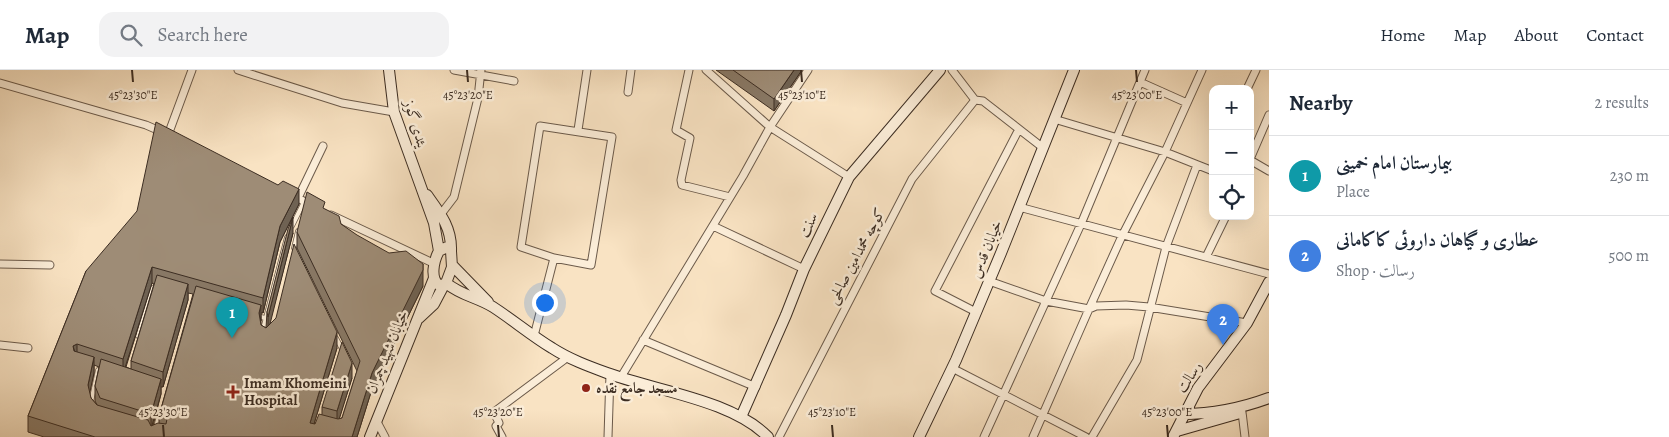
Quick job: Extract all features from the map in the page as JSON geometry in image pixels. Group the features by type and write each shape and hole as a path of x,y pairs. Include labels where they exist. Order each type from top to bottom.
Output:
{"main road":[{"name":"یئدی گوز","path":"388,70 394,112 437,234 439,251"},
{"name":"سنت","path":"741,417 756,387 804,269 849,177 940,70"},
{"name":"خیابان قدس","path":"920,437 976,312 1074,70"},
{"path":"418,319 434,304 445,284 452,265 449,229 441,214 420,186"},
{"path":"439,251 447,247 451,252"},
{"name":"خیابان شهید چمران","path":"370,437 375,420 434,278 435,264 439,251"},
{"path":"452,265 492,307 568,357 610,374 720,408 741,417 768,437"},
{"path":"434,278 438,285 445,284 461,294 492,307"},
{"name":"رسالت","path":"1175,434 1183,414 1198,388 1247,323 1269,282"},
{"path":"1183,414 1200,414 1251,405 1269,398"},
{"path":"1175,434 1242,412 1251,405"}],"street":[{"path":"168,135 192,70"},
{"path":"238,70 342,103 394,112"},
{"path":"454,70 481,73 514,81"},
{"path":"578,130 587,70"},
{"path":"628,92 631,70"},
{"path":"689,70 676,130 690,138 681,180 682,186 730,197"},
{"path":"706,70 770,127 849,177"},
{"path":"621,377 713,226 770,127 808,70"},
{"path":"952,70 975,100 983,101 1042,147"},
{"path":"984,437 1081,224 1145,70"},
{"path":"1033,437 1088,309 1122,236 1165,152 1202,70"},
{"path":"1250,85 1256,70"},
{"path":"441,214 454,198 478,98 481,73"},
{"path":"1140,82 1187,104"},
{"path":"0,83 146,125 176,139"},
{"name":"کوچه محمدامین صالحی","path":"779,437 912,179 975,100"},
{"path":"1254,151 1269,115"},
{"path":"1054,119 1165,152 1209,170"},
{"path":"540,126 578,130 612,137 591,265 554,258 521,247 540,126"},
{"path":"976,312 935,291 1020,129"},
{"path":"301,200 323,146"},
{"path":"1254,162 1269,171"},
{"path":"1092,437 1136,360 1166,247 1197,165"},
{"path":"288,192 319,210"},
{"path":"1019,207 1269,274"},
{"path":"327,214 435,264"},
{"path":"1206,257 1224,220"},
{"path":"713,226 804,269"},
{"path":"534,336 554,258"},
{"path":"0,264 50,265"},
{"path":"989,281 1046,300 1088,309 1096,306 1126,305 1149,307 1247,323"},
{"path":"643,340 756,387"},
{"path":"0,345 28,348"},
{"path":"502,437 496,426 499,423 494,412 568,357"},
{"path":"952,368 1082,436"},
{"path":"608,437 610,374"},
{"path":"1242,412 1245,437"},
{"path":"375,420 385,437"}],"lane":[{"path":"294,250 301,200"},
{"path":"264,334 265,318 284,243 301,200"},
{"path":"136,343 151,289 154,286 158,286"},
{"path":"247,312 265,318"},
{"path":"333,331 345,356"},
{"path":"338,358 341,349"},
{"path":"91,368 108,373"},
{"path":"91,409 98,370"},
{"path":"154,434 161,409"}],"building":[{"path":"733,70 794,70 774,99"},
{"path":"156,122 278,185 283,181 299,189 280,226 263,298 152,267 123,359 77,344 73,346 74,351 94,357 88,385 91,398 97,405 148,420 151,426 158,423 166,424 167,419 159,416 196,286 261,305 259,313 261,325 266,328 276,318 294,244 337,332 310,423 315,424 319,414 338,419 342,418 360,361 297,232 307,192 325,202 323,208 339,216 341,224 357,235 389,253 406,251 423,264 423,270 372,373 352,437 95,437 28,416 86,271 137,211"},
{"path":"293,217 268,317 267,312 288,229"},
{"path":"157,275 188,284 163,372 131,361"},
{"path":"342,342 352,363 337,411 322,407"},
{"path":"101,359 161,379 151,414 100,398 95,386"}],"place":[{"name":"بیمارستان امام خمینی","path":"232,338"},
{"name":"عطاری و گیاهان داروئی کاکامانی","path":"1223,345"},
{"name":"مسجد جامع نقده","path":"586,388"},
{"name":"Imam Khomeini Hospital","path":"233,392"}]}
